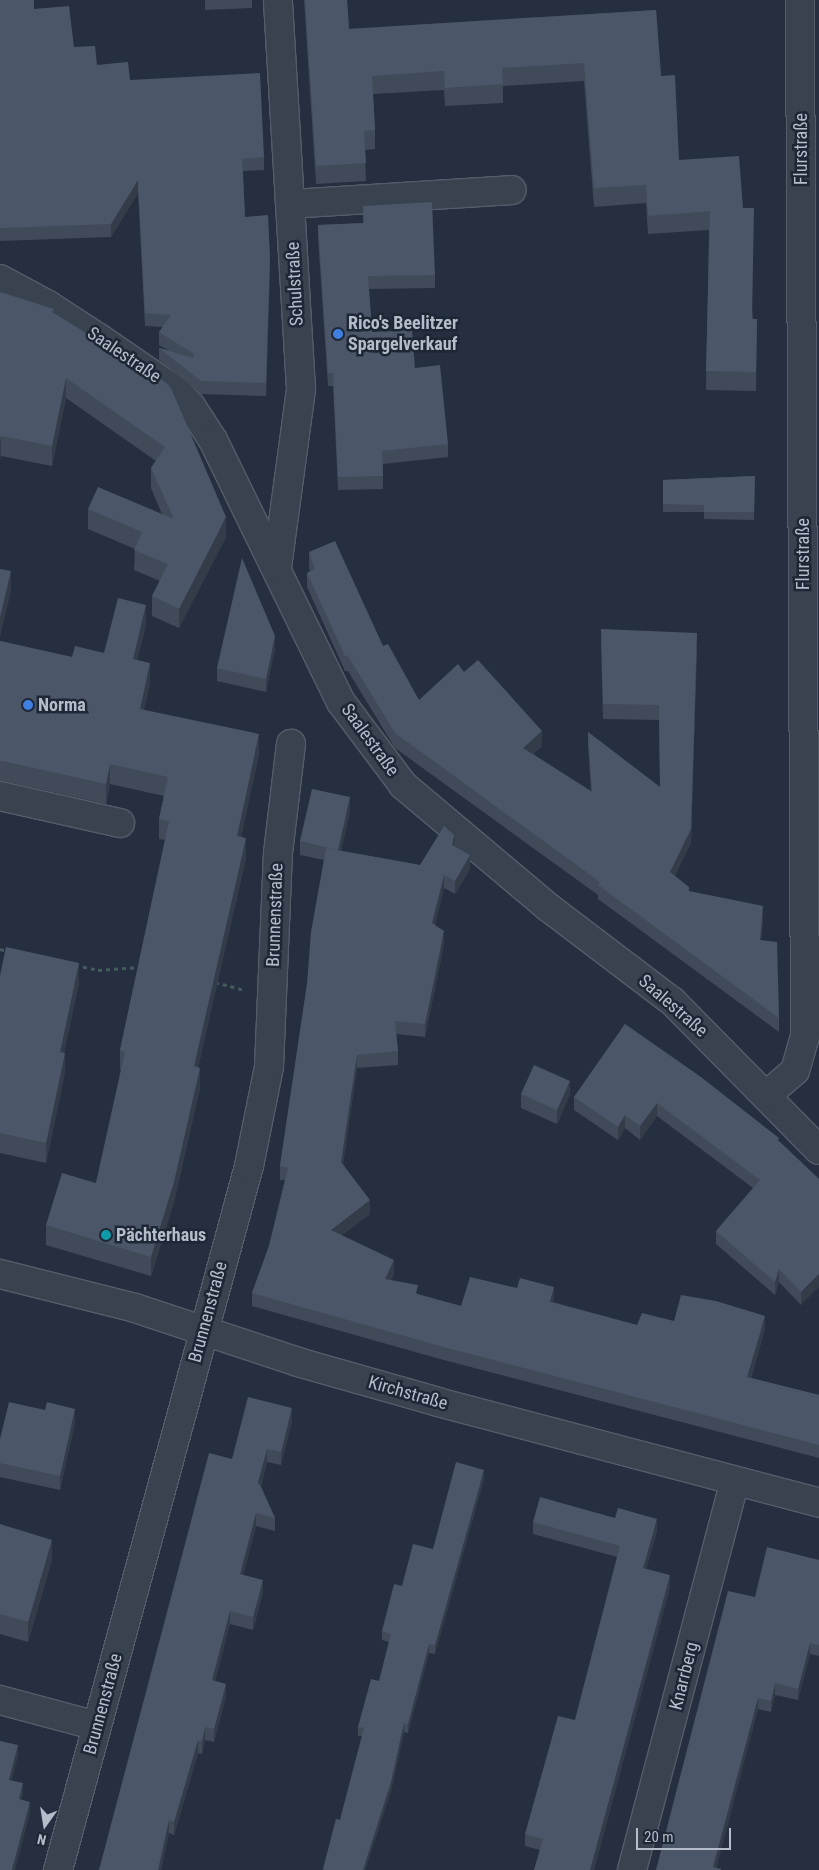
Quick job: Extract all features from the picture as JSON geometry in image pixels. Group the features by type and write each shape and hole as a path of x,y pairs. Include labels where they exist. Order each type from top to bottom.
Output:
{"street":[{"name":"Schulstraße","path":"277,566 301,389 278,0"},
{"name":"Flurstraße","path":"767,1095 795,1071 805,1036 800,0"},
{"path":"290,204 512,190"},
{"name":"Saalestraße","path":"0,279 48,305 99,338 175,390 191,406 213,440 277,566 341,702 403,785 548,907 672,1001 767,1095 819,1150"},
{"name":"Brunnenstraße","path":"58,1870 202,1329 249,1166 269,1067 278,853 291,744"},
{"path":"0,796 120,823"},
{"name":"Kirchstraße","path":"0,1274 135,1308 317,1368 819,1503"},
{"name":"Knarrberg","path":"632,1870 735,1481"},
{"path":"0,1700 97,1726"}],"path":[{"path":"0,949 10,951"},
{"path":"68,964 98,970 142,967"},
{"path":"207,980 272,997"}],"building":[{"path":"0,0 34,0 34,9 69,6 74,47 95,46 97,65 128,62 130,80 260,73 264,157 242,159 245,217 268,215 270,256 266,383 201,381 159,348 193,358 194,354 159,332 171,315 145,313 138,180 111,224 0,228"},
{"path":"305,0 347,0 349,29 656,10 661,76 675,75 679,160 739,156 743,208 754,208 752,319 757,319 756,372 706,371 710,211 648,216 646,185 594,188 584,63 502,68 503,84 445,88 444,71 372,76 375,130 364,131 366,163 316,166"},
{"path":"432,202 435,275 368,276 372,332 412,330 415,368 440,365 448,444 382,451 383,476 338,477 333,373 328,373 318,225 364,223 363,206"},
{"path":"0,292 54,309 52,312 165,382 171,388 226,517 179,609 152,596 168,564 134,550 142,532 88,509 98,487 174,519 151,468 165,447 66,378 52,446 1,436 0,441"},
{"path":"755,476 754,512 704,512 704,505 663,504 663,480"},
{"path":"335,541 383,646 388,644 419,700 458,664 464,672 478,660 542,731 523,748 592,792 588,732 660,787 659,705 603,704 601,629 697,633 691,829 670,872 689,887 689,891 763,906 760,940 777,942 779,1018 598,885 600,882 395,733 348,656 345,656 307,573 315,569 309,552"},
{"path":"242,558 275,636 266,679 217,668"},
{"path":"0,569 11,571 0,618"},
{"path":"118,598 146,605 133,659 150,663 140,709 259,734 237,836 246,838 194,1066 200,1068 174,1182 151,1257 46,1225 62,1173 96,1183 125,1052 120,1050 169,821 159,819 168,777 110,764 106,784 0,761 0,641 72,657 75,646 104,653"},
{"path":"312,789 350,797 338,850 300,841"},
{"path":"444,826 454,835 452,845 470,855 455,881 444,875 432,923 444,931 425,1024 395,1021 398,1051 357,1055 341,1162 370,1200 331,1230 394,1260 385,1279 418,1285 416,1294 461,1306 470,1277 517,1288 520,1278 554,1287 550,1302 637,1325 642,1313 674,1321 681,1295 716,1301 765,1316 747,1377 819,1395 819,1445 440,1346 252,1293 269,1246 288,1168 280,1166 307,984 311,932 326,848 420,865"},
{"path":"6,947 79,963 60,1052 65,1053 46,1143 0,1133 0,976"},
{"path":"625,1024 701,1077 779,1138 778,1140 819,1179 819,1274 801,1292 779,1269 775,1282 716,1231 760,1180 657,1103 640,1126 625,1115 618,1127 574,1097"},
{"path":"534,1065 570,1081 557,1110 521,1094"},
{"path":"248,1397 292,1408 281,1452 267,1449 258,1482 275,1518 256,1513 240,1574 263,1580 253,1617 230,1611 212,1680 226,1684 214,1729 205,1727 202,1741 198,1740 174,1822 169,1820 158,1870 99,1870 209,1453 232,1459"},
{"path":"9,1402 45,1410 47,1402 75,1409 60,1476 0,1463 0,1439"},
{"path":"456,1462 484,1470 435,1645 429,1644 408,1724 404,1723 391,1782 363,1870 326,1870 323,1869 336,1819 340,1820 364,1728 358,1727 371,1679 379,1681 391,1634 382,1631 394,1584 402,1586 413,1544 433,1549"},
{"path":"540,1497 615,1518 618,1508 657,1519 643,1568 670,1575 590,1870 534,1870 543,1839 525,1834 558,1716 575,1720 620,1546 533,1522"},
{"path":"0,1524 52,1540 28,1622 0,1614"},
{"path":"767,1547 819,1560 819,1645 810,1643 798,1689 775,1683 771,1701 758,1698 713,1867 721,1870 656,1870 728,1591 755,1597"},
{"path":"0,1741 18,1745 9,1780 23,1783 19,1799 30,1802 12,1870 0,1870"}],"place":[{"name":"Rico's Beelitzer Spargelverkauf","path":"338,334"},
{"name":"Norma","path":"28,705"},
{"name":"Pächterhaus","path":"106,1235"}]}
